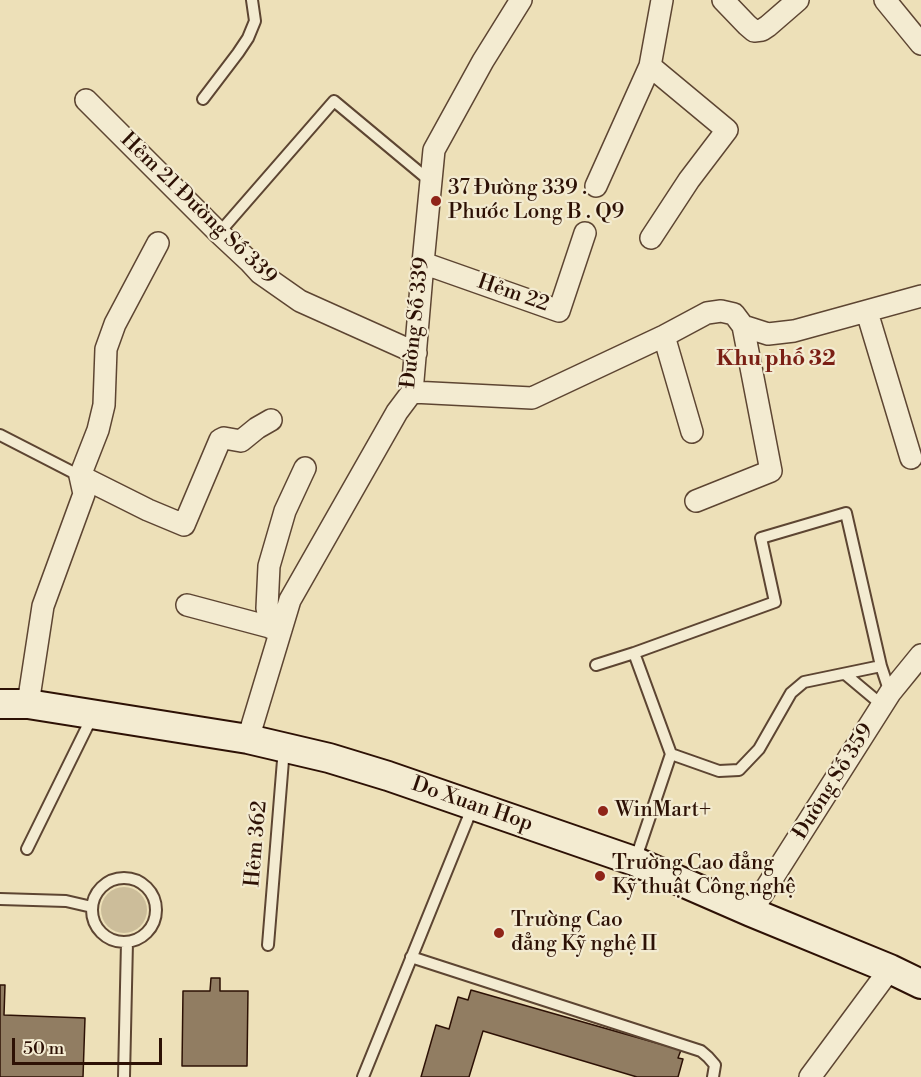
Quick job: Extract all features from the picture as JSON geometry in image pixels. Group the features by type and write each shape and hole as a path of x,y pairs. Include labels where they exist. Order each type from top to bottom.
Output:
{"main road":[{"name":"Do Xuan Hop","path":"0,704 28,704 248,739 329,758 388,776 634,861 751,912 919,979"}],"street":[{"name":"Đường Số 339","path":"248,739 276,629 290,600 397,412 412,392 434,150 521,0"},
{"path":"596,186 650,66 662,0"},
{"path":"723,0 754,31 768,26 798,0"},
{"path":"885,0 921,44"},
{"path":"650,66 727,130 689,180 651,238"},
{"name":"Hẻm 21 Đường Số 339","path":"86,100 260,273 300,301 416,353"},
{"name":"Hẻm 22","path":"423,263 560,311 585,233"},
{"path":"28,704 43,606 84,494 80,476 98,430 104,405 106,349 115,324 158,243"},
{"path":"743,326 768,334 794,331 921,296"},
{"path":"412,392 532,398 664,336 706,313 722,311 734,314 743,326 771,471 696,501"},
{"path":"867,312 912,458"},
{"path":"664,336 692,432"},
{"path":"80,476 184,525 220,440 224,438 241,441 271,420"},
{"path":"276,629 267,608 269,566 285,511 304,468"},
{"path":"187,605 276,629"},
{"name":"Đường Số 359","path":"751,912 886,699 921,655"},
{"path":"810,1077 890,969"}],"lane":[{"path":"202,99 248,38 255,21 252,0"},
{"path":"219,233 334,101 431,182"},
{"path":"0,435 80,476"},
{"path":"596,665 775,602 761,538 846,513 881,666 886,699"},
{"path":"634,653 671,754 634,861"},
{"path":"671,754 719,771 739,770 759,749 791,693 804,682 881,666"},
{"path":"845,674 886,699"},
{"path":"27,849 93,715"},
{"name":"Hẻm 362","path":"268,945 284,747"},
{"path":"363,1077 473,806"},
{"path":"121,878 132,879 143,884 155,901 156,912 147,932 138,939 118,942 102,933 96,925 92,907 95,896 102,888 111,881 121,878"},
{"path":"0,899 66,901 92,907"},
{"path":"124,1077 128,942"},
{"path":"411,957 701,1051 715,1065 713,1077"}],"shaded area":[{"path":"124,887 140,894 147,910 140,926 124,933 108,926 101,910 108,894"}],"building":[{"path":"211,978 220,978 220,991 248,991 247,1066 182,1066 183,991 210,991"},
{"path":"0,985 5,985 4,1015 85,1018 83,1077 0,1077"},
{"path":"471,990 681,1050 678,1058 683,1059 678,1077 637,1077 483,1031 469,1077 421,1077 436,1025 449,1029 458,997 468,1000"}],"place":[{"name":"37 Đường 339 . Phước Long B . Q9","path":"436,201"},
{"name":"WinMart+","path":"603,811"},
{"name":"Trường Cao đẳng Kỹ thuật Công nghệ","path":"600,876"},
{"name":"Trường Cao đẳng Kỹ nghệ II","path":"499,933"}],"district":[{"name":"Khu phố 32","path":"776,360"}]}
